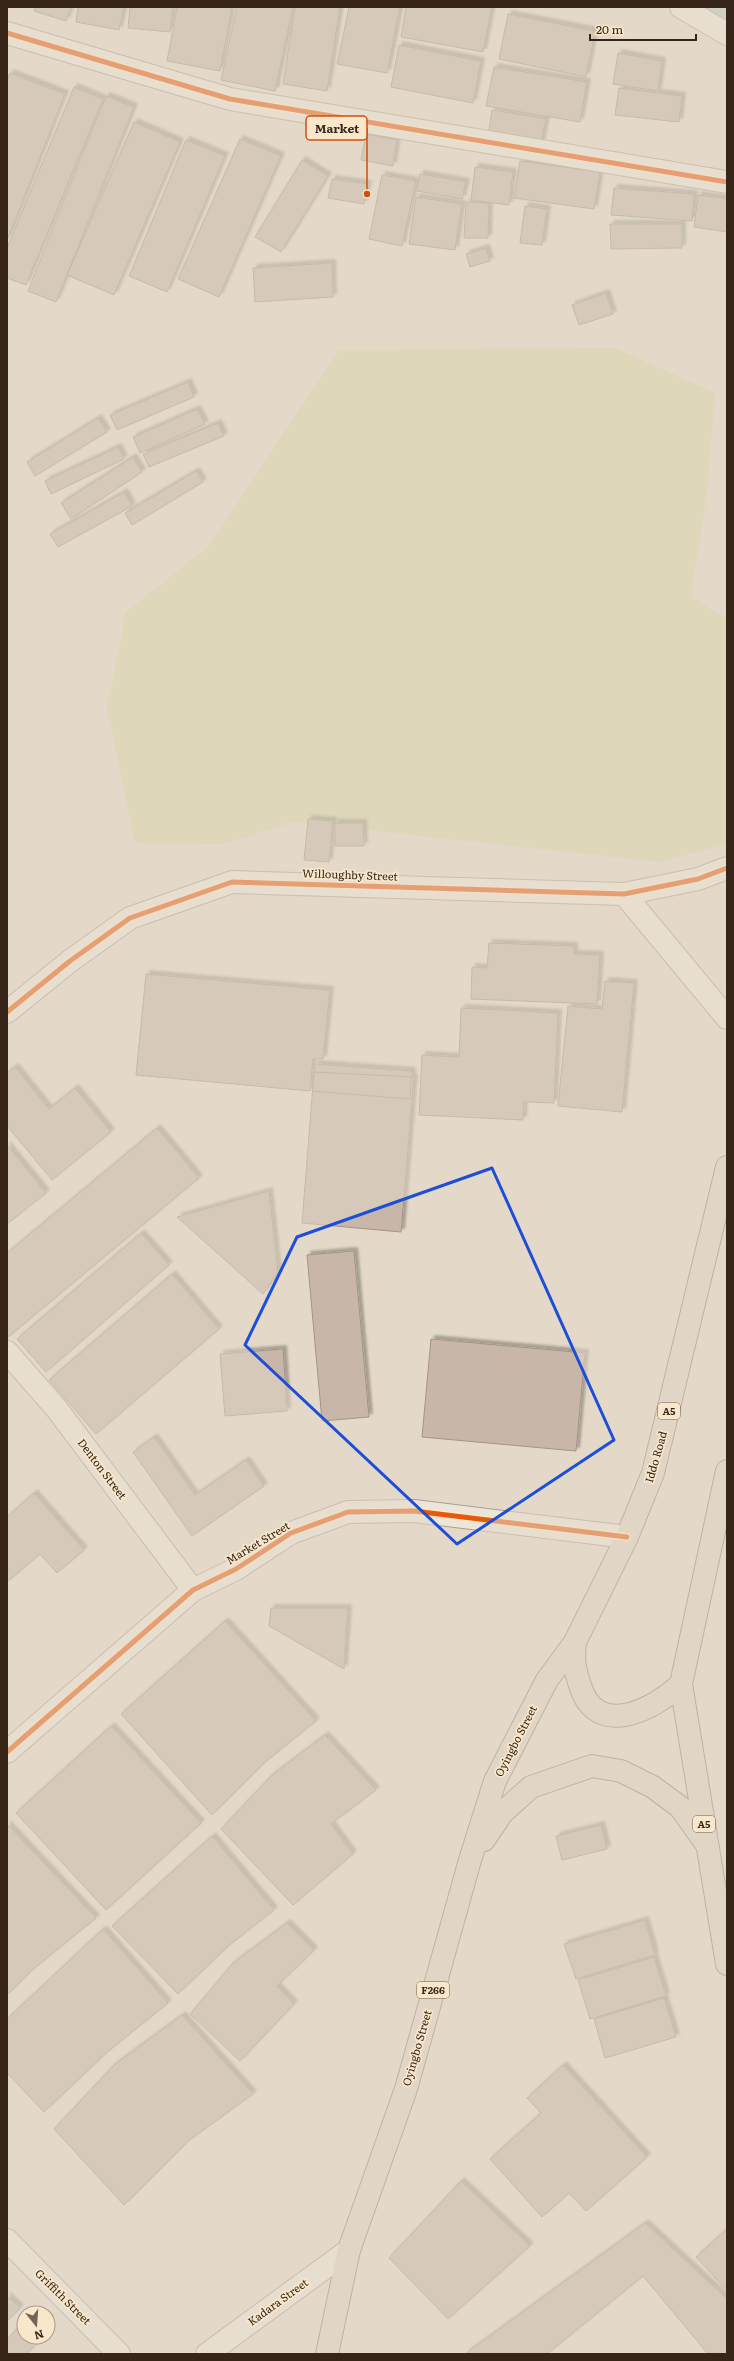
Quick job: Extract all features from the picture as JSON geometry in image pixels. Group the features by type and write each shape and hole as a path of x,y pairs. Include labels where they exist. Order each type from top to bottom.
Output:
{"highway":[{"name":"Iddo Road","path":"575,1642 627,1538 653,1473 727,1167"},
{"name":"A5","path":"727,1471 681,1684 727,1964"},
{"path":"575,1642 573,1663 581,1690 589,1705 599,1713 613,1716 632,1714 664,1698 681,1684"},
{"name":"Oyingbo Street","path":"328,2354 349,2250 406,2089 470,1860 495,1781 547,1680 575,1642"},
{"name":"F266","path":"470,1860 502,1812 531,1787 592,1766 621,1771 653,1787 680,1807 707,1844"}],"street":[{"path":"681,7 727,34"},
{"path":"7,33 230,99 727,182"},
{"name":"Willoughby Street","path":"7,1012 70,961 130,918 232,882 624,894 698,878 727,868"},
{"path":"624,894 727,1018"},
{"name":"Denton Street","path":"7,1352 56,1408 193,1590"},
{"name":"Market Street","path":"7,1752 193,1590 236,1569 291,1533 348,1512 414,1511 627,1538"},
{"name":"Griffith Street","path":"7,2240 120,2354"},
{"name":"Kadara Street","path":"207,2354 349,2250"}],"highlighted area":[{"path":"492,1168 614,1440 457,1544 245,1345 297,1237"}],"shaded area":[{"path":"694,7 727,7 727,24"},
{"path":"615,348 715,393 707,492 691,597 727,618 727,844 659,862 293,822 223,844 135,843 107,709 126,612 210,545 338,350"}],"building":[{"path":"35,7 71,7 66,21 34,11"},
{"path":"78,7 124,7 119,30 76,22"},
{"path":"130,7 173,7 170,32 128,28"},
{"path":"177,7 232,7 220,71 167,61"},
{"path":"237,7 293,7 275,91 221,80"},
{"path":"295,7 340,7 327,91 283,84"},
{"path":"349,7 400,7 387,73 337,64"},
{"path":"406,7 492,7 483,52 401,37"},
{"path":"508,14 595,31 586,77 499,59"},
{"path":"399,45 481,61 473,103 391,87"},
{"path":"618,53 662,61 658,91 613,84"},
{"path":"494,67 587,82 580,122 486,106"},
{"path":"10,73 65,94 7,241 7,81"},
{"path":"74,87 103,99 26,285 7,278 7,248"},
{"path":"619,88 682,96 679,122 615,115"},
{"path":"106,96 134,107 56,302 28,291"},
{"path":"492,110 546,119 541,144 488,136"},
{"path":"134,122 180,142 114,295 67,275"},
{"path":"366,134 397,140 393,166 361,160"},
{"path":"240,139 281,156 219,297 178,279"},
{"path":"186,140 225,156 167,292 129,276"},
{"path":"302,160 328,176 281,252 255,237"},
{"path":"520,161 600,172 594,209 514,198"},
{"path":"475,167 513,172 509,205 471,200"},
{"path":"420,174 466,182 462,199 417,191"},
{"path":"382,175 416,181 402,246 369,239"},
{"path":"332,179 368,184 364,204 328,198"},
{"path":"614,188 694,194 692,221 611,215"},
{"path":"698,195 727,199 727,232 694,227"},
{"path":"416,197 462,204 455,250 409,244"},
{"path":"466,202 489,203 488,238 464,238"},
{"path":"525,206 547,209 542,245 520,243"},
{"path":"610,224 682,224 682,248 611,249"},
{"path":"486,248 490,261 470,267 466,254"},
{"path":"332,263 333,297 255,302 253,268"},
{"path":"606,293 613,314 579,325 572,305"},
{"path":"188,382 194,397 117,430 110,415"},
{"path":"197,409 205,424 140,453 133,437"},
{"path":"98,418 107,432 35,476 27,462"},
{"path":"218,423 224,436 149,467 143,454"},
{"path":"118,447 124,459 51,494 45,481"},
{"path":"133,457 142,472 71,519 61,503"},
{"path":"196,471 203,482 132,525 125,513"},
{"path":"124,492 132,506 58,547 50,534"},
{"path":"308,819 333,821 329,862 304,860"},
{"path":"335,823 363,823 364,846 335,846"},
{"path":"489,943 574,946 574,954 600,955 597,1004 471,999 472,967 487,968"},
{"path":"146,974 330,990 323,1059 313,1059 310,1091 136,1075"},
{"path":"605,981 634,983 622,1112 558,1106 568,1006 602,1009"},
{"path":"461,1008 558,1013 554,1103 524,1102 523,1120 419,1115 422,1055 459,1057"},
{"path":"315,1064 412,1071 410,1099 312,1091"},
{"path":"15,1067 49,1109 75,1088 111,1132 52,1180 7,1126 7,1073"},
{"path":"314,1072 414,1077 401,1232 302,1223"},
{"path":"157,1128 199,1178 7,1338 7,1253"},
{"path":"7,1145 46,1193 7,1224"},
{"path":"269,1191 278,1272 263,1294 177,1217"},
{"path":"141,1233 169,1265 46,1372 17,1339"},
{"path":"354,1251 369,1417 322,1421 307,1255"},
{"path":"172,1274 219,1329 96,1434 49,1380"},
{"path":"431,1339 585,1353 576,1451 422,1437"},
{"path":"283,1349 287,1411 225,1416 220,1354"},
{"path":"154,1437 195,1495 246,1460 264,1486 192,1536 133,1452"},
{"path":"34,1493 84,1550 57,1573 40,1554 7,1582 7,1517"},
{"path":"271,1608 348,1608 344,1669 269,1626"},
{"path":"225,1621 316,1721 264,1763 212,1815 121,1714"},
{"path":"111,1726 201,1823 106,1910 16,1813"},
{"path":"325,1735 376,1790 331,1824 353,1854 293,1905 221,1829 271,1776"},
{"path":"7,1824 96,1918 31,1971 7,1995"},
{"path":"601,1825 607,1849 562,1860 556,1836"},
{"path":"212,1836 274,1910 227,1947 178,1994 112,1926"},
{"path":"645,1920 655,1955 576,1979 564,1944"},
{"path":"287,1923 314,1950 277,1986 294,2004 240,2061 190,2014 233,1963"},
{"path":"103,1929 168,2003 106,2053 44,2112 7,2073 7,2019"},
{"path":"654,1957 666,1996 590,2019 578,1980"},
{"path":"664,1998 676,2037 605,2058 594,2019"},
{"path":"182,2015 253,2094 187,2142 124,2205 54,2129 114,2065"},
{"path":"563,2065 647,2157 586,2211 569,2193 542,2217 490,2159 541,2113 527,2098"},
{"path":"461,2181 530,2246 448,2319 389,2258"},
{"path":"645,2223 727,2299 727,2354 708,2354 643,2276 547,2354 465,2354"},
{"path":"727,2229 727,2291 696,2257"},
{"path":"7,2296 17,2305 16,2312 7,2321"},
{"path":"16,2329 16,2345 35,2345 27,2354 7,2354 7,2340"}],"cycle path":[{"path":"7,33 230,99 727,182"},
{"path":"7,1012 70,961 130,918 232,882 624,894 698,879 727,868"},
{"path":"7,1752 193,1590 236,1569 291,1533 348,1512 414,1511 627,1537"}],"place":[{"name":"Market","path":"367,194"}]}
